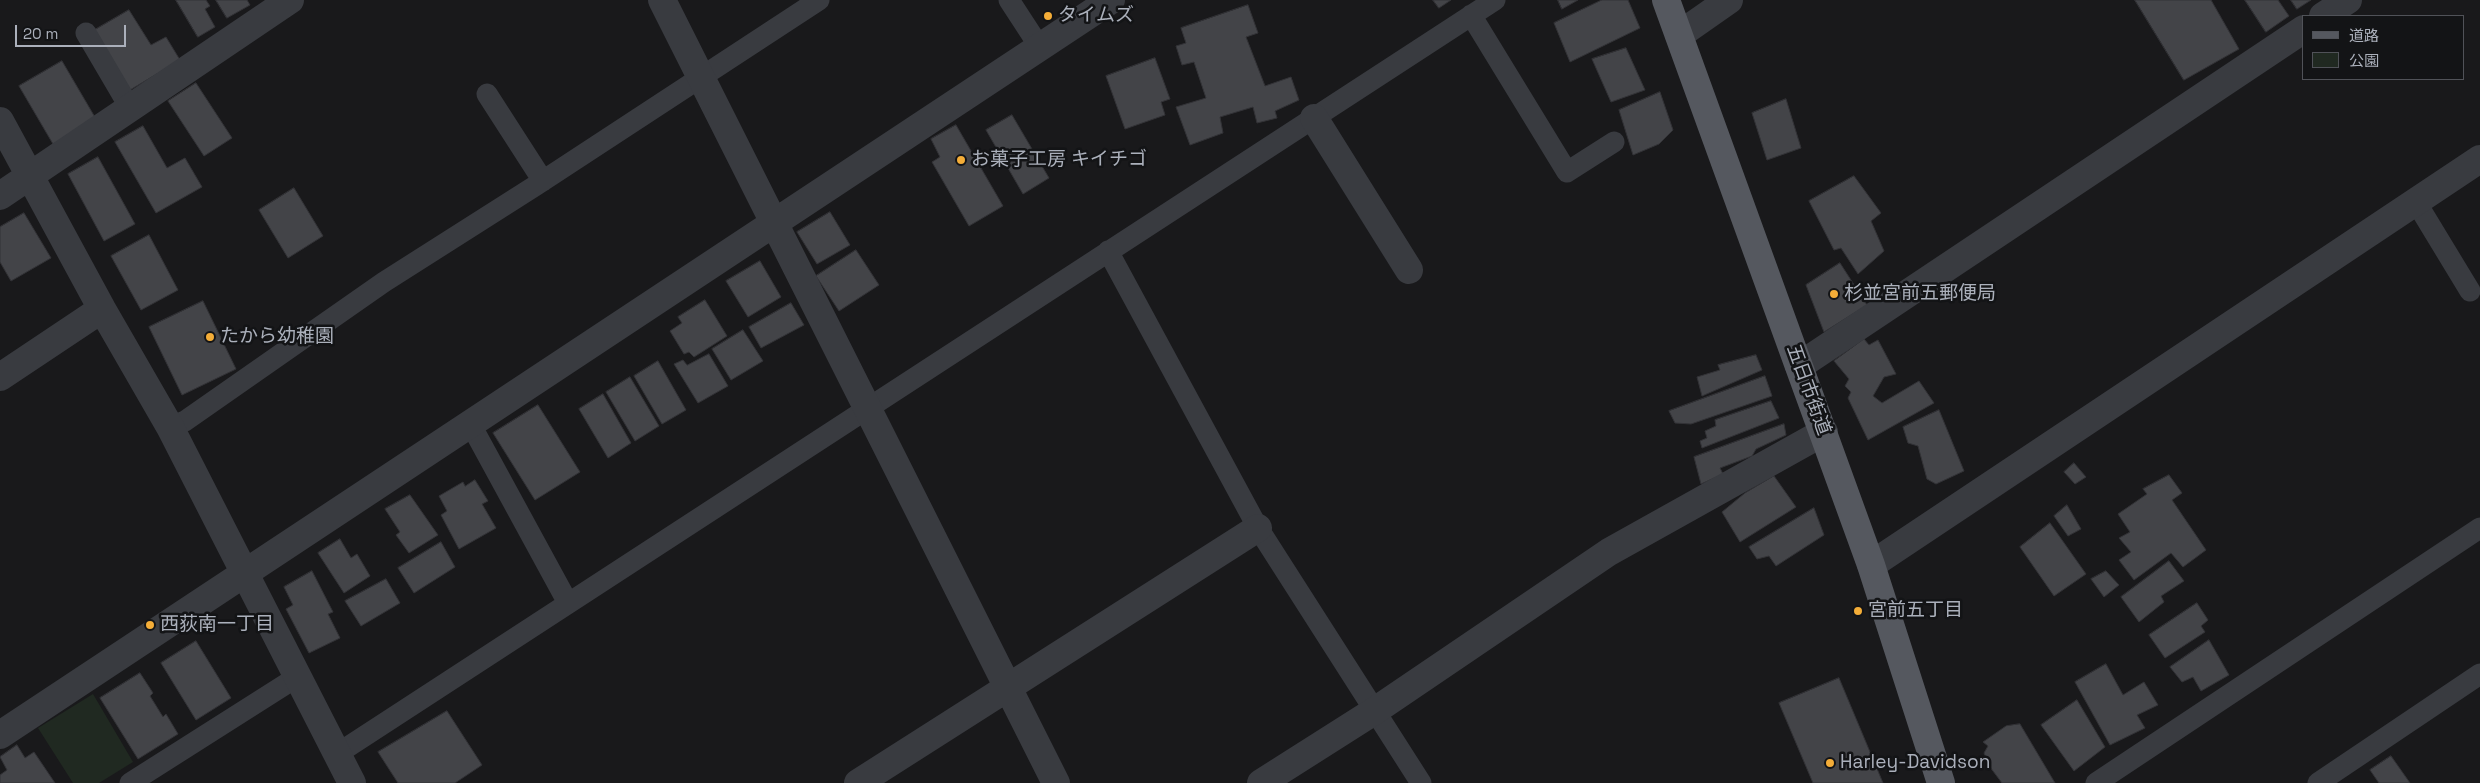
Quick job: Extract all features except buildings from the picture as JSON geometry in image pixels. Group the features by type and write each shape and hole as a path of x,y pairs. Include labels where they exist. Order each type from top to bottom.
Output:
{"main road":[{"name":"五日市街道","path":"1666,0 1871,565 1941,783"}],"street":[{"path":"0,196 290,0"},
{"path":"662,0 1056,783"},
{"path":"0,735 1111,0"},
{"path":"1679,35 1729,0"},
{"path":"2325,15 2348,0"},
{"path":"1800,366 2302,30"},
{"path":"1314,118 1409,270"},
{"path":"0,121 102,309 170,426 244,575 352,783"},
{"path":"1871,565 2480,159"},
{"path":"0,377 102,309"},
{"path":"1261,783 1376,710 1609,552 1824,432"},
{"path":"858,783 1258,528"}],"lane":[{"path":"170,426 186,421 384,282 543,181 700,76 819,0"},
{"path":"1009,0 1039,46"},
{"path":"337,754 1495,0"},
{"path":"1471,16 1567,172 1614,142"},
{"path":"86,33 130,108"},
{"path":"487,94 543,181"},
{"path":"2416,202 2470,291"},
{"path":"1108,252 1258,528 1421,783"},
{"path":"471,424 568,603"},
{"path":"2096,783 2480,528"},
{"path":"2318,783 2480,674"},
{"path":"130,783 297,677"}],"green space":[{"path":"93,694 133,762 99,783 73,783 38,728"}],"place":[{"name":"タイムズ","path":"1048,16"},
{"name":"お菓子工房 キイチゴ","path":"961,160"},
{"name":"杉並宮前五郵便局","path":"1834,294"},
{"name":"たから幼稚園","path":"210,337"},
{"name":"宮前五丁目","path":"1858,611"},
{"name":"西荻南一丁目","path":"150,625"},
{"name":"Harley-Davidson","path":"1830,763"}]}
